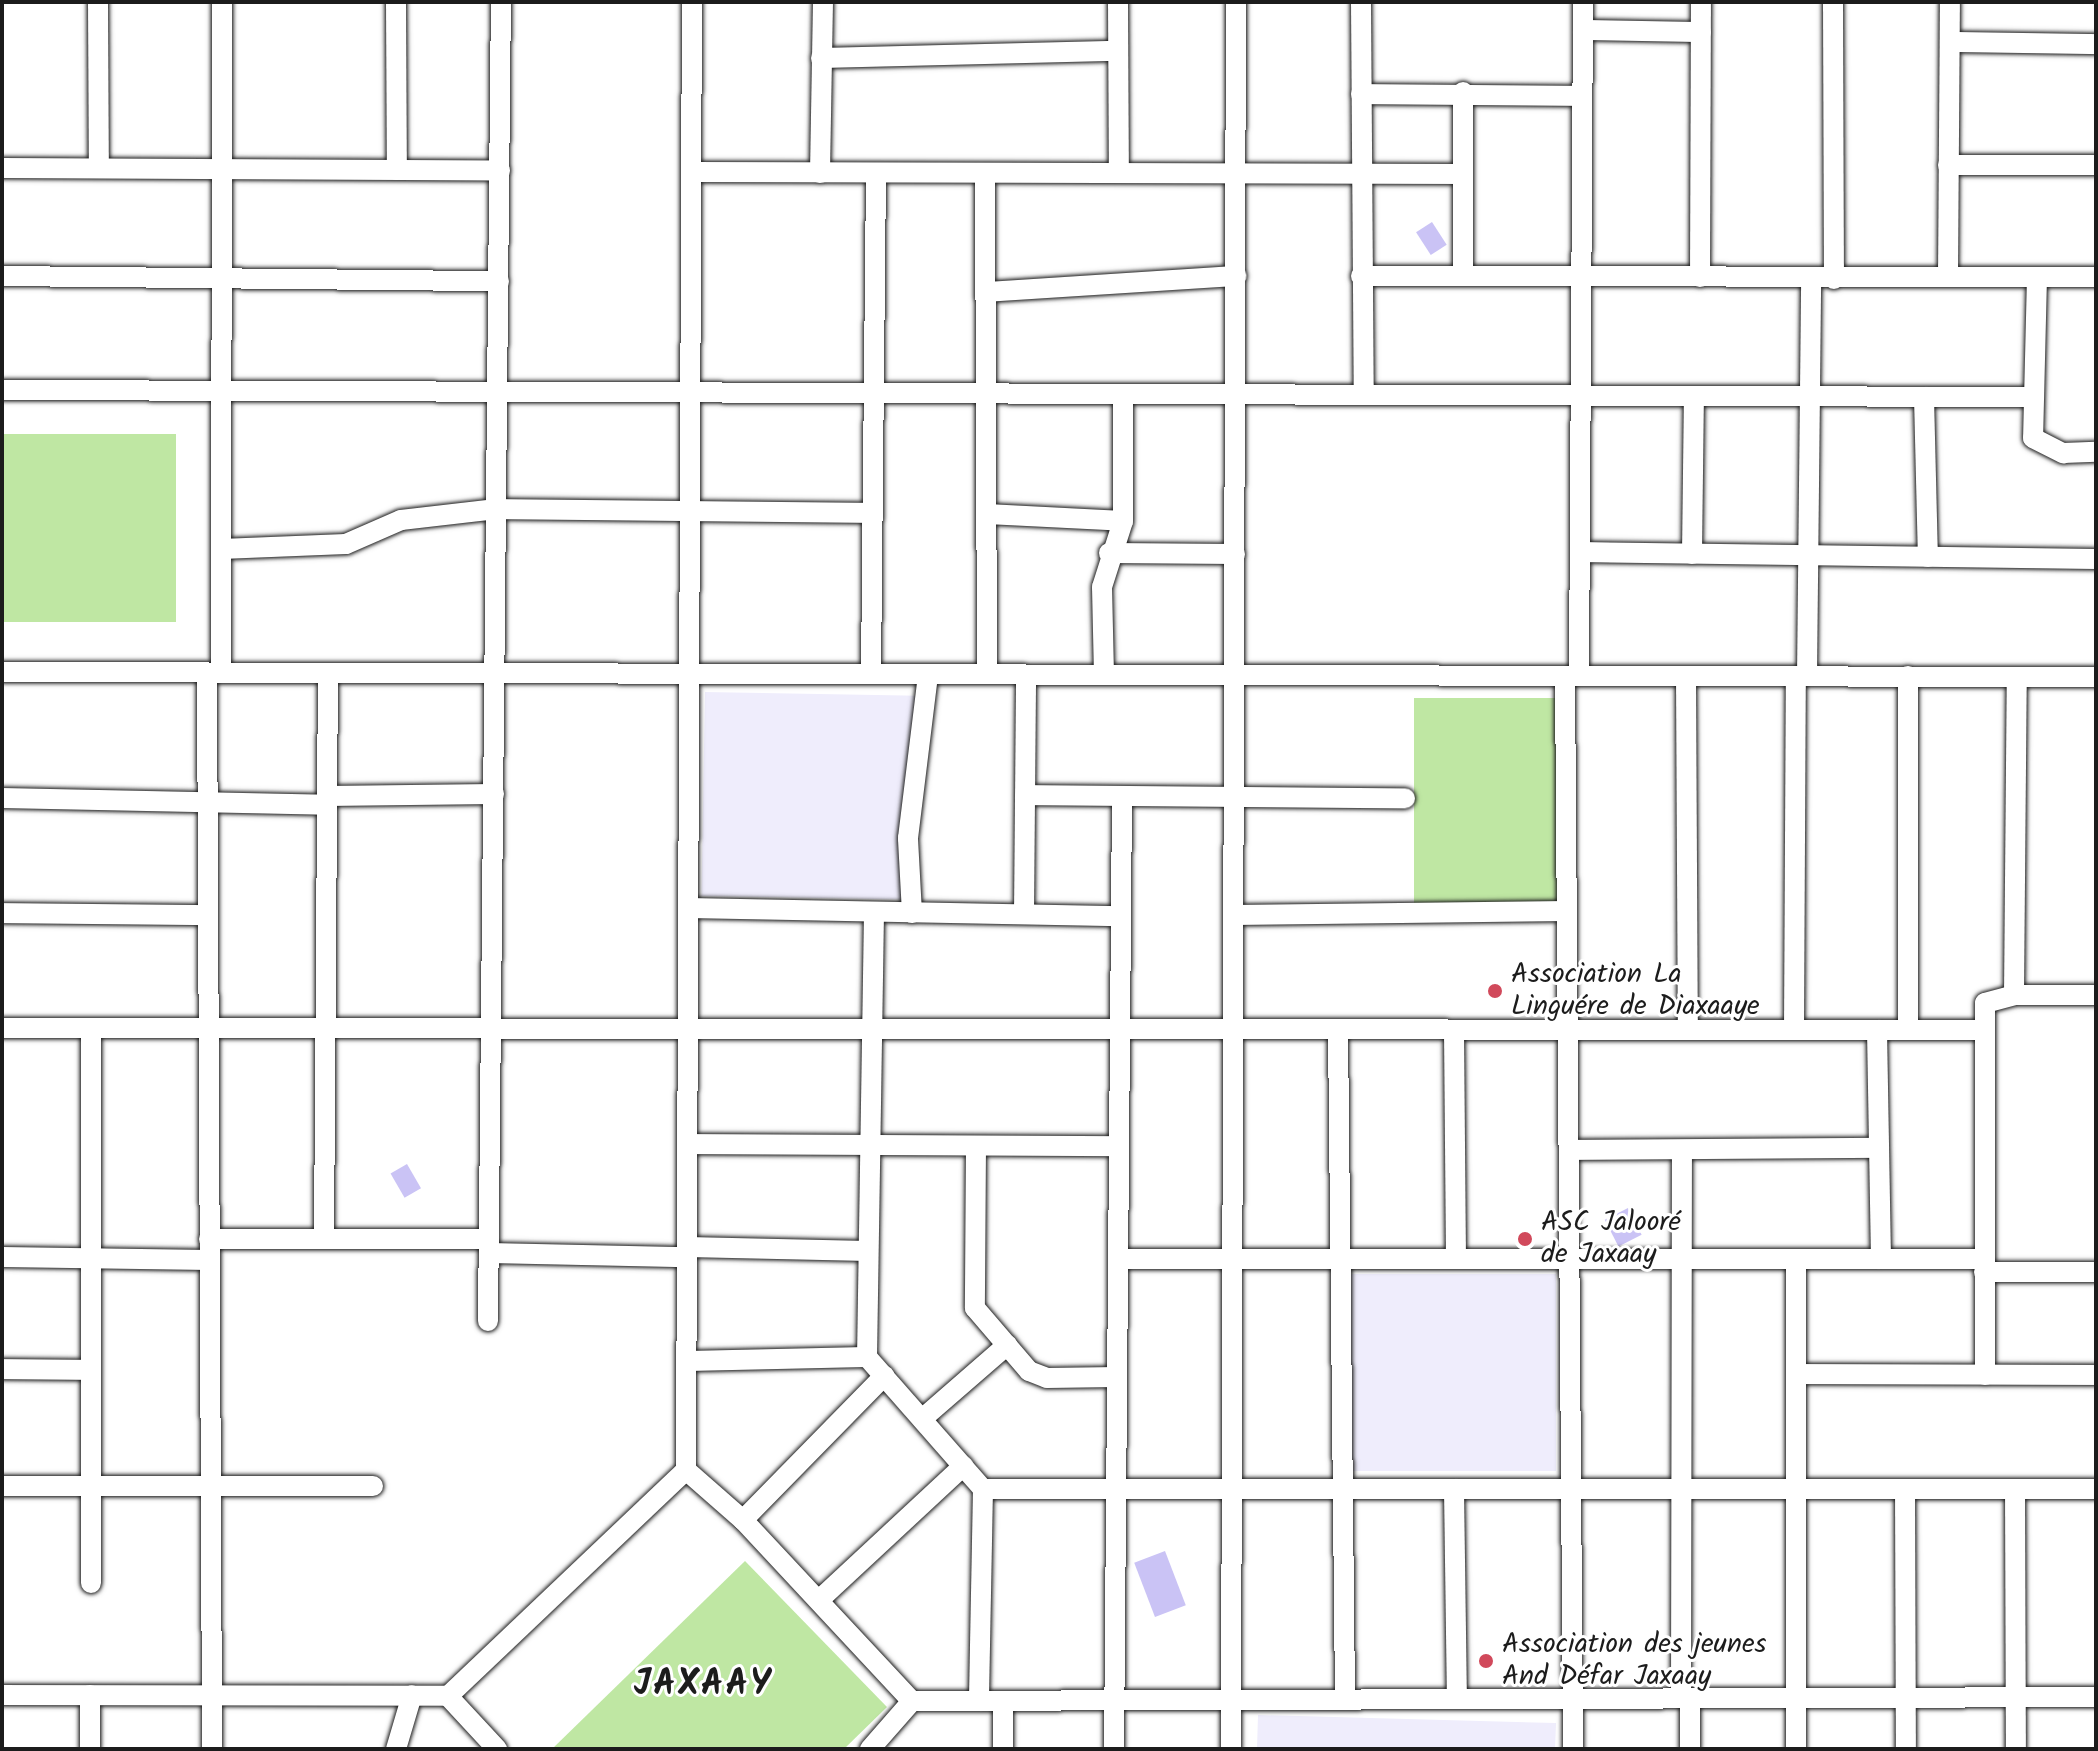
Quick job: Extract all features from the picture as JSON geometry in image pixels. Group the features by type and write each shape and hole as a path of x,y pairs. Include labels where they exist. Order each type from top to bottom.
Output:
{"street":[{"path":"98,2 99,168"},
{"path":"212,1749 207,799 221,549 222,2"},
{"path":"396,2 397,170"},
{"path":"488,1321 501,2"},
{"path":"2,1695 448,1696 686,1470 692,2"},
{"path":"820,173 823,2"},
{"path":"1118,2 1119,173"},
{"path":"1231,1749 1236,2"},
{"path":"1361,2 1364,394"},
{"path":"1573,1749 1567,911 1572,676 1580,552 1583,2"},
{"path":"1700,277 1701,2"},
{"path":"1833,2 1834,279"},
{"path":"1948,277 1950,2"},
{"path":"1583,30 1701,32"},
{"path":"1950,42 2096,44"},
{"path":"821,58 1118,51"},
{"path":"1361,94 1463,92 1582,96"},
{"path":"1463,92 1463,276"},
{"path":"1948,165 2096,165"},
{"path":"2,168 500,171"},
{"path":"691,172 1463,174"},
{"path":"985,173 987,674"},
{"path":"871,674 870,513 876,174"},
{"path":"2,276 499,281"},
{"path":"986,292 1236,276"},
{"path":"1361,276 1811,280 2096,277"},
{"path":"2037,277 2030,397 2033,438 2063,453 2096,452"},
{"path":"1794,1030 1801,676 1808,555 1811,280"},
{"path":"2,390 2030,397"},
{"path":"1104,675 1102,587 1109,553 1123,521 1123,394"},
{"path":"1692,554 1694,396"},
{"path":"1924,397 1928,557"},
{"path":"221,549 346,544 401,520 496,509 870,513"},
{"path":"987,514 1123,521"},
{"path":"1580,552 2096,559"},
{"path":"1109,553 1235,554"},
{"path":"2,672 2096,677"},
{"path":"324,1239 328,673"},
{"path":"912,913 908,838 928,674"},
{"path":"1024,914 1026,675"},
{"path":"1686,676 1688,1030"},
{"path":"1908,676 1908,1030"},
{"path":"2014,995 2017,677"},
{"path":"2,798 327,800 494,794"},
{"path":"1025,795 1405,798"},
{"path":"1114,1749 1122,796"},
{"path":"688,908 1121,916"},
{"path":"1234,915 1567,911"},
{"path":"2,913 208,915"},
{"path":"874,913 867,1357 983,1489 979,1701"},
{"path":"1985,1375 1982,1030 1985,1003 2014,995 2096,995"},
{"path":"2,1028 1982,1030"},
{"path":"91,1028 91,1583"},
{"path":"1338,1029 1345,1699"},
{"path":"1454,1030 1456,1259"},
{"path":"1877,1030 1881,1259"},
{"path":"687,1144 1119,1146"},
{"path":"976,1146 975,1308 1029,1371 1047,1378 1117,1377"},
{"path":"1569,1150 1877,1148"},
{"path":"1682,1150 1683,1489 1686,1698 1690,1749"},
{"path":"2,1257 91,1259 324,1239 687,1252 868,1251"},
{"path":"1118,1259 1881,1259 2096,1272"},
{"path":"1796,1259 1796,1749"},
{"path":"922,1419 1007,1345"},
{"path":"687,1361 867,1357"},
{"path":"2,1369 91,1370"},
{"path":"1797,1374 2096,1375"},
{"path":"743,1520 884,1376"},
{"path":"819,1600 963,1466"},
{"path":"686,1470 743,1520 912,1701 2096,1697"},
{"path":"2,1486 373,1486"},
{"path":"983,1489 2096,1489"},
{"path":"1454,1489 1457,1699"},
{"path":"1905,1489 1906,1749"},
{"path":"2015,1489 2016,1749"},
{"path":"90,1695 90,1749"},
{"path":"396,1749 412,1695"},
{"path":"448,1696 497,1749"},
{"path":"870,1749 912,1701"},
{"path":"1003,1701 1003,1749"}],"shaded area":[{"path":"705,692 919,696 915,900 701,896"},
{"path":"1349,1274 1556,1274 1556,1471 1349,1471"},
{"path":"1258,1715 1556,1723 1555,1749 1257,1749"}],"green space":[{"path":"2,434 176,434 176,622 2,622"},
{"path":"1414,698 1558,698 1558,904 1414,904"},
{"path":"745,1561 887,1707 844,1749 552,1749"}],"building":[{"path":"1432,222 1447,245 1431,255 1416,232"},
{"path":"407,1164 421,1188 405,1198 391,1174"},
{"path":"1628,1208 1642,1235 1618,1247 1605,1220"},
{"path":"1165,1551 1186,1605 1155,1617 1134,1563"}],"place":[{"name":"Association La Linguére de Diaxaaye","path":"1495,991"},
{"name":"ASC Jalooré de Jaxaay","path":"1525,1239"},
{"name":"Association des jeunes And Défar Jaxaay","path":"1486,1661"}],"district":[{"name":"JAXAAY","path":"703,1685"}]}
